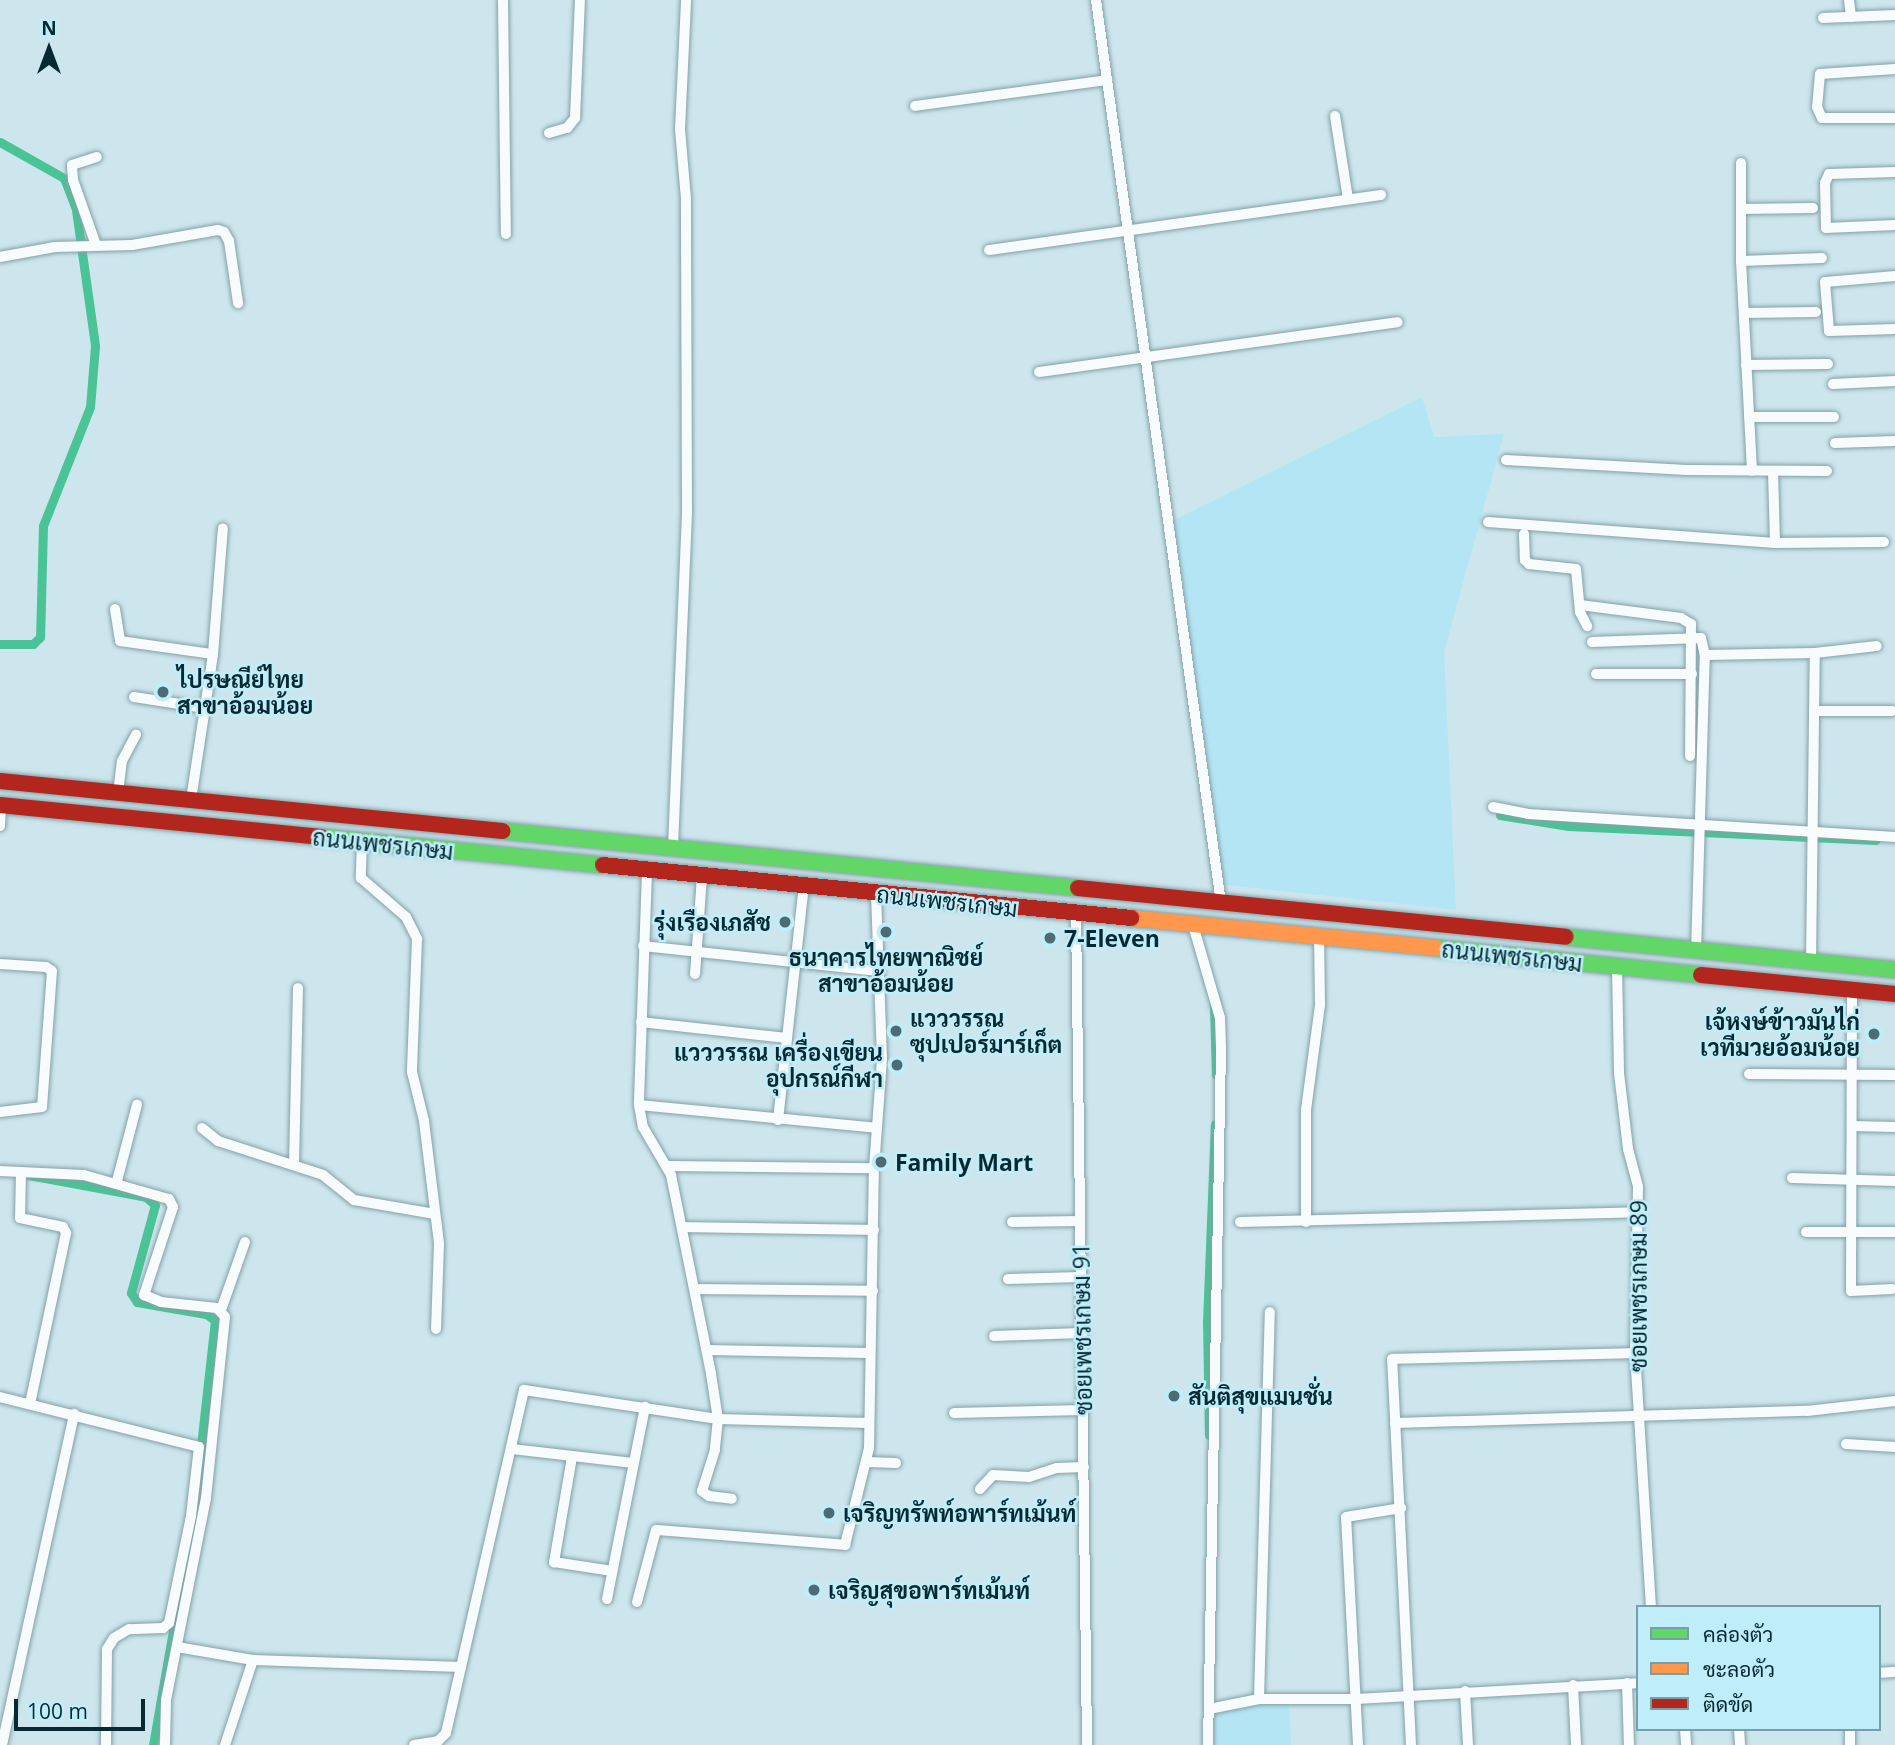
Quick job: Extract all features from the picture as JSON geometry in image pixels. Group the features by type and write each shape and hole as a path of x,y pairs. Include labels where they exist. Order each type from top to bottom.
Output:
{"main road":[{"name":"ถนนเพชรเกษม","path":"0,781 1895,970"},
{"name":"ถนนเพชรเกษม","path":"1,805 1895,995"}],"street":[{"path":"503,0 506,234"},
{"path":"549,133 567,128 575,118 580,0"},
{"path":"673,848 680,748 687,459 686,200 680,128 686,0"},
{"path":"1096,0 1221,903"},
{"path":"1849,0 1851,17"},
{"path":"1823,18 1895,15"},
{"path":"1895,69 1820,74 1817,107 1818,115 1829,119 1895,118"},
{"path":"915,106 1107,80"},
{"path":"1335,116 1348,199"},
{"path":"93,245 72,175 78,160 97,157"},
{"path":"1741,163 1741,261 1752,471"},
{"path":"1895,172 1829,174 1825,183 1826,228 1895,225"},
{"path":"989,250 1381,195"},
{"path":"1741,209 1813,208"},
{"path":"0,257 76,246 132,245 211,230 224,232 238,303"},
{"path":"1741,261 1822,258"},
{"path":"1895,276 1825,282 1829,331 1895,328"},
{"path":"1744,313 1816,312"},
{"path":"1039,372 1398,322"},
{"path":"1746,365 1828,364"},
{"path":"1833,384 1895,381"},
{"path":"1749,418 1834,417"},
{"path":"1835,443 1895,441"},
{"path":"1506,460 1752,471 1827,471"},
{"path":"1773,471 1774,543"},
{"path":"1488,522 1774,543 1884,542"},
{"path":"191,800 213,654 223,528"},
{"path":"1524,534 1525,560 1530,564 1576,569 1580,606 1587,626"},
{"path":"1580,606 1685,619 1692,626 1690,756"},
{"path":"116,609 120,641 213,654"},
{"path":"1592,642 1693,638 1704,640 1696,952"},
{"path":"1705,655 1815,653 1877,646"},
{"path":"1811,963 1815,653"},
{"path":"1596,674 1692,674"},
{"path":"134,697 205,708"},
{"path":"1814,711 1892,711"},
{"path":"118,793 122,761 136,735"},
{"path":"0,826 1,805"},
{"path":"1493,807 1528,814 1700,829 1812,836 1895,836"},
{"path":"362,841 361,878 406,917 417,939 412,1072 424,1121 442,1270 436,1329"},
{"path":"647,870 639,1105 643,1127 668,1166 707,1350 718,1419 715,1450 701,1488 709,1496 732,1499"},
{"path":"695,974 702,876"},
{"path":"778,1120 804,885"},
{"path":"637,1602 656,1530 845,1545 867,1462 869,1423 868,1353 873,1291 874,1168 882,1058 876,971 876,894"},
{"name":"ซอยเพชรเกษม 91","path":"1076,913 1087,1745"},
{"path":"1193,925 1220,1018 1221,1049 1208,1745"},
{"path":"1306,1222 1306,1110 1320,1005 1319,936"},
{"path":"643,946 876,971"},
{"path":"0,964 46,967 52,971 42,1107 0,1112"},
{"name":"ซอยเพชรเกษม 89","path":"1617,967 1619,1073 1639,1212 1635,1353 1641,1414 1651,1605"},
{"path":"295,1164 298,988"},
{"path":"1852,992 1851,1291 1892,1289"},
{"path":"641,1023 786,1038"},
{"path":"1749,1074 1895,1075"},
{"path":"117,1181 137,1105"},
{"path":"639,1105 876,1128"},
{"path":"1852,1126 1895,1127"},
{"path":"202,1128 218,1141 295,1164 331,1179 354,1200 435,1214"},
{"path":"668,1166 874,1168"},
{"path":"0,1171 117,1181 172,1203 144,1295 162,1302 221,1310"},
{"path":"21,1172 20,1218 63,1227 66,1233 30,1404"},
{"path":"1791,1178 1895,1181"},
{"path":"1240,1222 1639,1212"},
{"path":"1012,1222 1080,1222"},
{"path":"682,1227 874,1230"},
{"path":"1806,1233 1895,1232"},
{"path":"165,1745 166,1700 206,1498 225,1321 221,1310 245,1242"},
{"path":"1008,1279 1081,1277"},
{"path":"695,1289 873,1291"},
{"path":"1259,1699 1270,1312"},
{"path":"994,1336 1081,1333"},
{"path":"707,1350 868,1353"},
{"path":"1411,1745 1395,1423 1395,1357 1635,1353"},
{"path":"414,1745 445,1741 524,1390 718,1419 869,1423"},
{"path":"0,1397 186,1440 200,1450 169,1623 163,1628 129,1629 114,1638 107,1649 106,1745"},
{"path":"1395,1423 1807,1411 1895,1401 1895,1408"},
{"path":"607,1599 645,1407"},
{"path":"954,1413 1083,1410"},
{"path":"2,1745 5,1704 74,1414"},
{"path":"1846,1444 1895,1447"},
{"path":"512,1449 633,1463"},
{"path":"572,1457 554,1562 612,1571"},
{"path":"867,1462 896,1463"},
{"path":"979,1489 993,1475 1029,1477 1057,1468 1084,1466"},
{"path":"1358,1745 1346,1517 1401,1508"},
{"path":"177,1647 253,1660 461,1667"},
{"path":"225,1745 253,1660"},
{"path":"1209,1709 1259,1699 1356,1699 1632,1683 1629,1745"},
{"path":"1573,1685 1576,1745"},
{"path":"1465,1691 1468,1745"}],"shaded area":[{"path":"1422,397 1434,437 1504,434 1444,652 1456,910 1218,884 1165,525"},
{"path":"1289,1701 1291,1745 1208,1745 1209,1705"}],"waterway":[{"path":"0,142 64,178 76,210 95,346 90,407 43,526 40,637 33,644 0,644"},
{"path":"1500,815 1568,826 1876,840"},
{"path":"1214,1005 1216,1075"},
{"path":"1209,1435 1207,1322 1215,1124"},
{"path":"29,1175 146,1197 155,1205 131,1293 137,1302 206,1314 215,1320 200,1453"},
{"path":"153,1745 184,1567"}],"traffic: fast":[{"path":"503,831 1078,888"},
{"path":"321,837 603,865"},
{"path":"1566,937 1895,970"},
{"path":"1436,948 1701,975"}],"traffic: slow":[{"path":"1131,918 1436,948"}],"traffic: jam":[{"path":"0,781 503,831"},
{"path":"0,805 321,837"},
{"path":"603,865 1131,918"},
{"path":"1078,888 1566,937"},
{"path":"1701,975 1895,994"}],"place":[{"name":"ไปรษณีย์ไทย สาขาอ้อมน้อย","path":"163,692"},
{"name":"รุ่งเรืองเภสัช","path":"785,922"},
{"name":"ธนาคารไทยพาณิชย์ สาขาอ้อมน้อย","path":"886,932"},
{"name":"7-Eleven","path":"1050,938"},
{"name":"แวววรรณ ซุปเปอร์มาร์เก็ต","path":"896,1031"},
{"name":"เจ้หงษ์ข้าวมันไก่ เวทีมวยอ้อมน้อย","path":"1874,1034"},
{"name":"แวววรรณ เครื่องเขียน อุปกรณ์กีฬา","path":"897,1065"},
{"name":"Family Mart","path":"881,1162"},
{"name":"สันติสุขแมนชั่น","path":"1174,1396"},
{"name":"เจริญทรัพท์อพาร์ทเม้นท์","path":"829,1513"},
{"name":"เจริญสุขอพาร์ทเม้นท์","path":"814,1590"}]}
